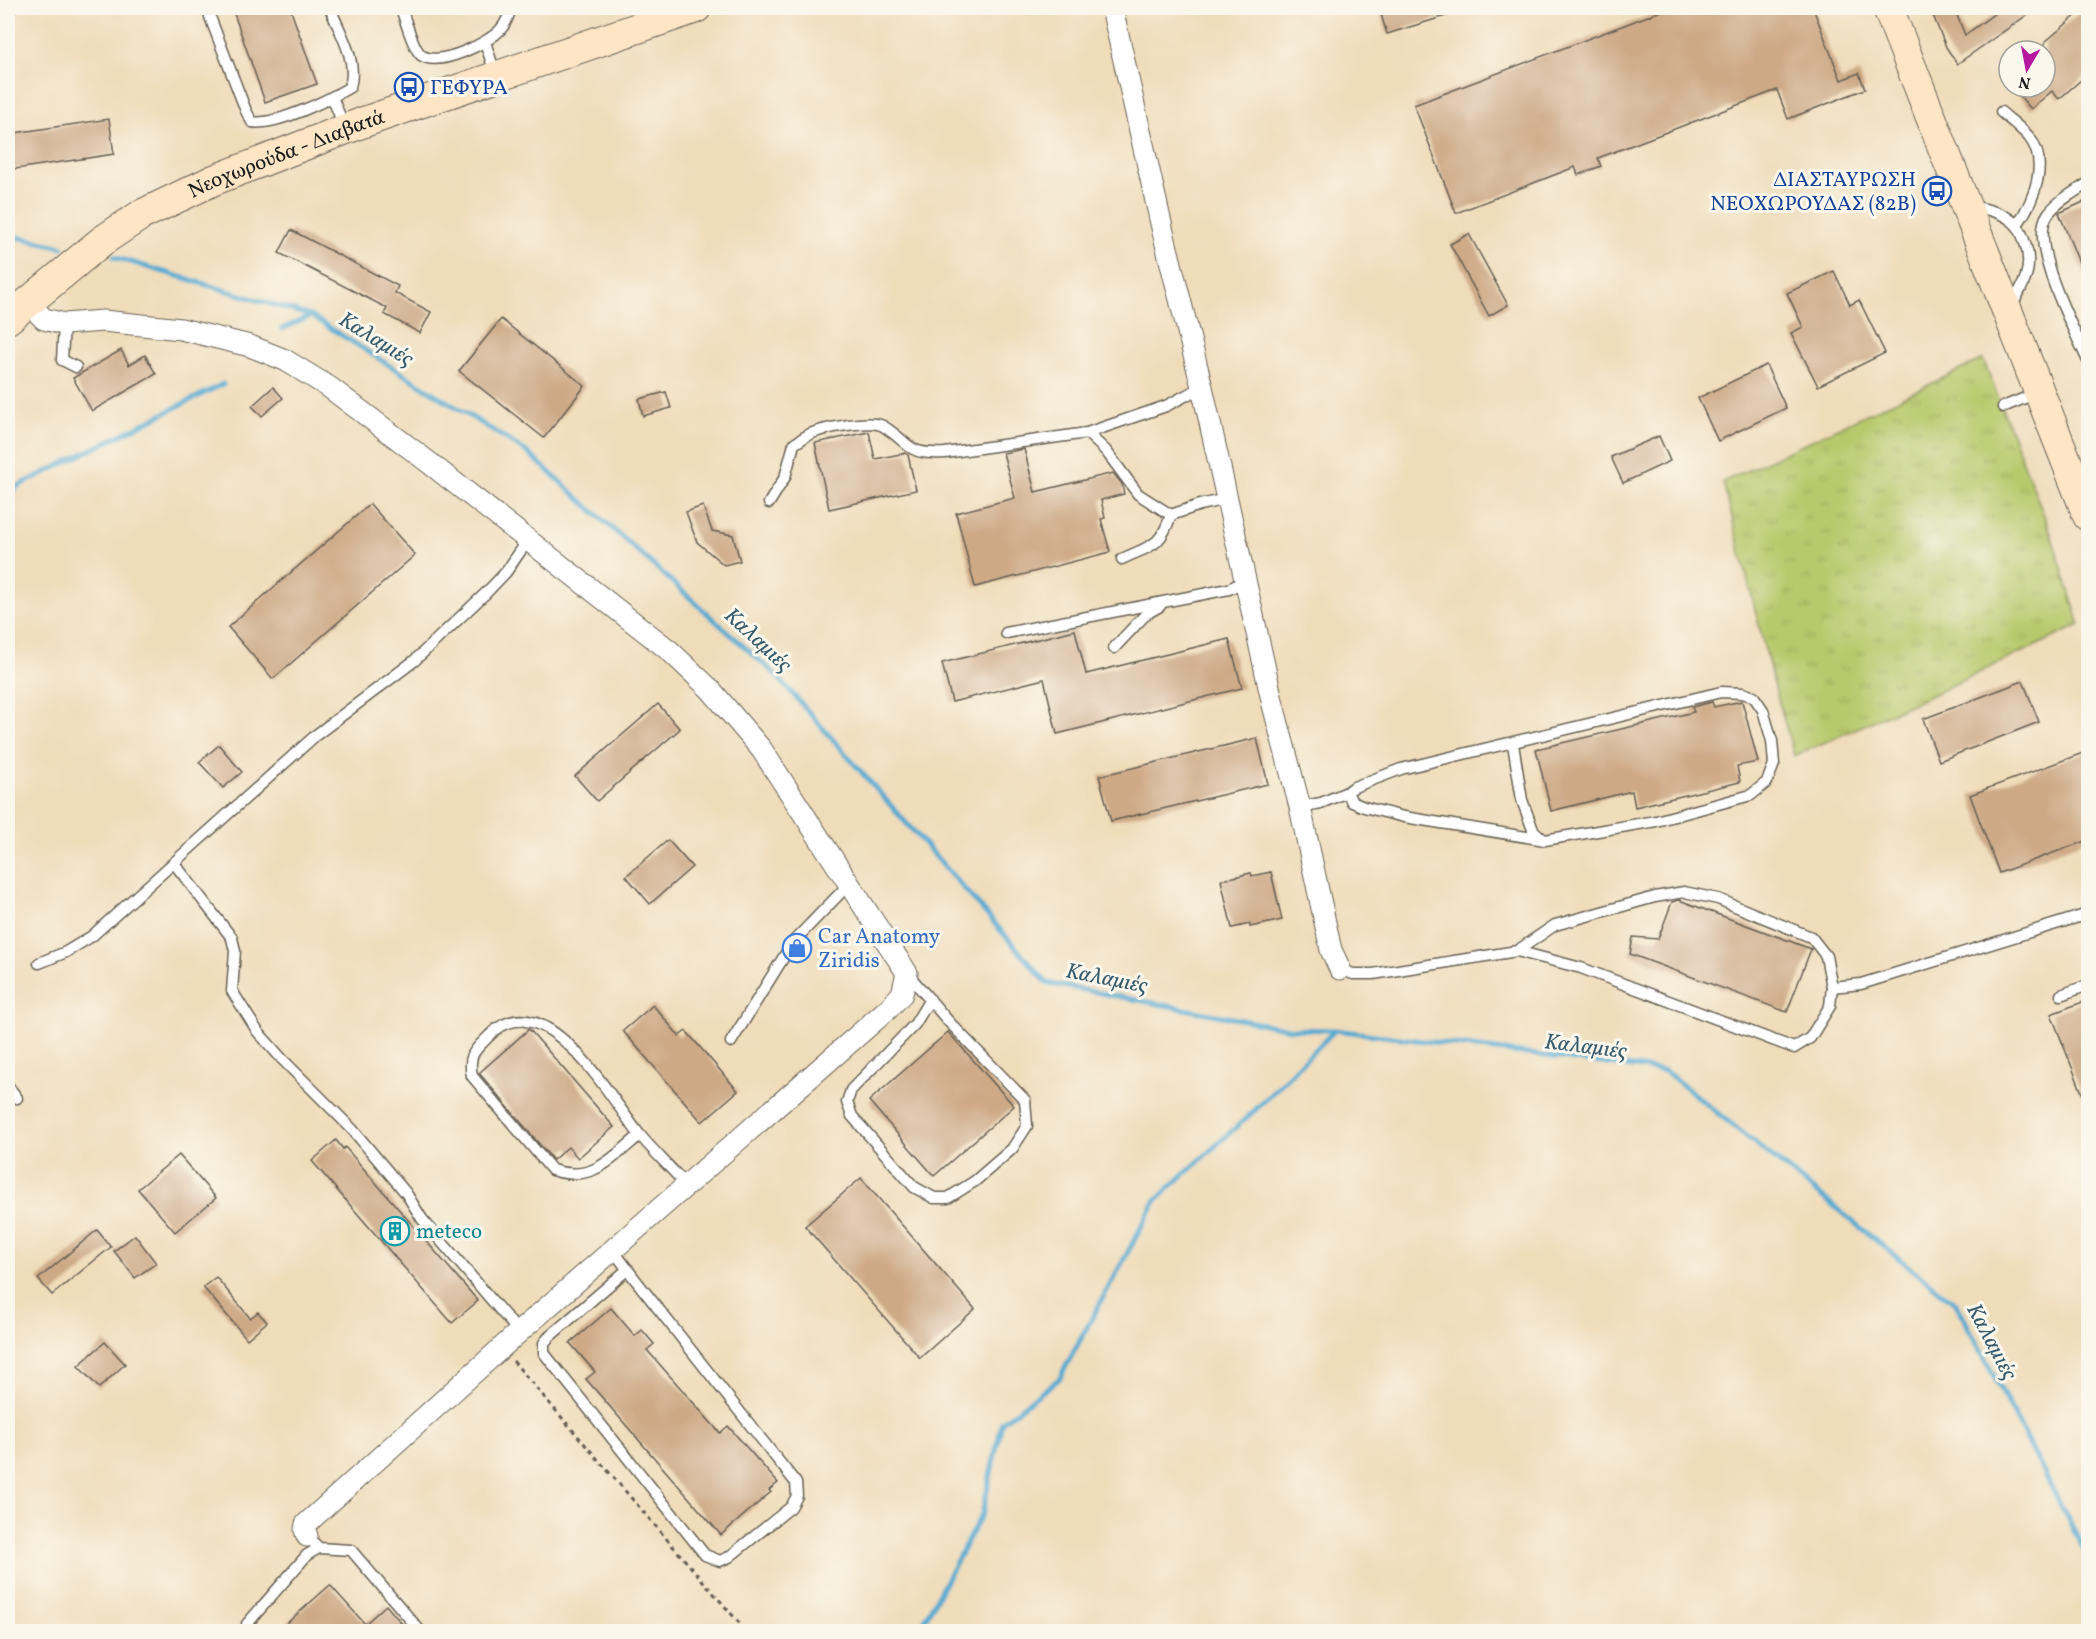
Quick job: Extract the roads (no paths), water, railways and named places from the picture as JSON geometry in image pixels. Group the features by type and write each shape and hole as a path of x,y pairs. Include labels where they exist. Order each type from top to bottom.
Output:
{"street":[{"name":"Νεοχωρούδα - Διαβατά","path":"17,311 102,241 141,215 214,180 345,129 696,8"},
{"path":"1112,8 1163,232 1202,387 1273,705 1300,807 1331,950 1340,969"},
{"path":"1888,8 2088,516"},
{"path":"17,311 64,324 103,321 181,329 250,346 285,360 329,387 670,651 711,690 762,750 907,973 902,994 889,1008 519,1332 306,1524 305,1530 313,1542"}],"lane":[{"path":"210,8 210,17 252,122 261,123 272,122 332,98 350,87 354,75 353,63 330,8"},
{"path":"401,8 417,50 422,56 433,59 450,57 484,42 500,30 507,21 511,8"},
{"path":"484,42 496,76"},
{"path":"332,98 345,129"},
{"path":"2001,112 2030,138 2037,151 2038,163 2033,195 2017,225"},
{"path":"2088,183 2055,206 2046,216 2042,230 2044,249 2054,285 2088,362"},
{"path":"1967,204 1990,211 2017,225 2028,251 2029,268 2025,281 2008,310"},
{"path":"2028,251 2044,249"},
{"path":"64,324 62,360 76,367"},
{"path":"769,503 785,477 794,444 810,434 864,422 882,425 912,450 925,454 1042,441 1087,433 1166,406 1202,387"},
{"path":"2003,406 2040,392"},
{"path":"1087,433 1106,451 1138,494 1171,515"},
{"path":"1171,515 1227,499"},
{"path":"1122,559 1158,543 1171,515"},
{"path":"39,963 66,952 92,936 316,735 350,707 414,661 494,585 518,557 528,540"},
{"path":"1006,633 1229,589 1246,580"},
{"path":"1114,648 1146,614 1168,601"},
{"path":"1300,807 1321,803 1354,787 1401,770 1721,692 1743,693 1754,697 1763,710 1772,741 1774,764 1767,782 1751,795 1656,821 1545,840 1364,807 1352,802 1347,792"},
{"path":"1513,744 1521,800 1533,830 1545,840"},
{"path":"174,863 232,938 235,951 232,991 258,1032 352,1129 406,1193 422,1219 519,1332"},
{"path":"731,1042 793,942 849,884"},
{"path":"1340,969 1353,974 1373,974 1517,951 1581,968 1794,1048 1810,1038 1830,1006 1832,987 1826,956 1812,937 1718,898 1684,892 1655,897 1555,925 1517,951"},
{"path":"1832,987 1861,984 2088,914"},
{"path":"907,973 930,999 949,1022 1025,1100 1027,1126 1012,1149 975,1181 948,1198 934,1198 914,1186 852,1116 847,1102 851,1090 915,1024 930,999"},
{"path":"2061,995 2088,985"},
{"path":"640,1135 593,1170 568,1175 552,1170 472,1076 470,1064 473,1053 499,1025 514,1021 534,1023 560,1036 585,1059 640,1135 686,1185"},
{"path":"8,1086 16,1098"},
{"path":"613,1250 628,1269 796,1483 797,1496 791,1507 729,1557 720,1561 705,1555 544,1353 544,1343 549,1337 628,1269"},
{"path":"247,1624 307,1555 313,1542 351,1550 421,1632"}],"waterway":[{"path":"8,14 18,8"},
{"name":"Καλαμιές","path":"8,235 63,247"},
{"name":"Καλαμιές","path":"114,257 311,316 527,452 776,675 1047,983 1290,1029 1335,1030 1665,1071 1957,1305 2088,1558"},
{"path":"282,329 311,316"},
{"path":"8,498 16,487 223,384"},
{"path":"918,1632 982,1514 1002,1422 1059,1379 1156,1200 1255,1110 1335,1030"}],"place":[{"name":"ΓΕΦΥΡΑ","path":"409,87"},
{"name":"ΔΙΑΣΤΑΥΡΩΣΗ ΝΕΟΧΩΡΟΥΔΑΣ (82Β)","path":"1937,191"},
{"name":"Car Anatomy Ziridis","path":"797,948"},
{"name":"meteco","path":"395,1231"}]}
